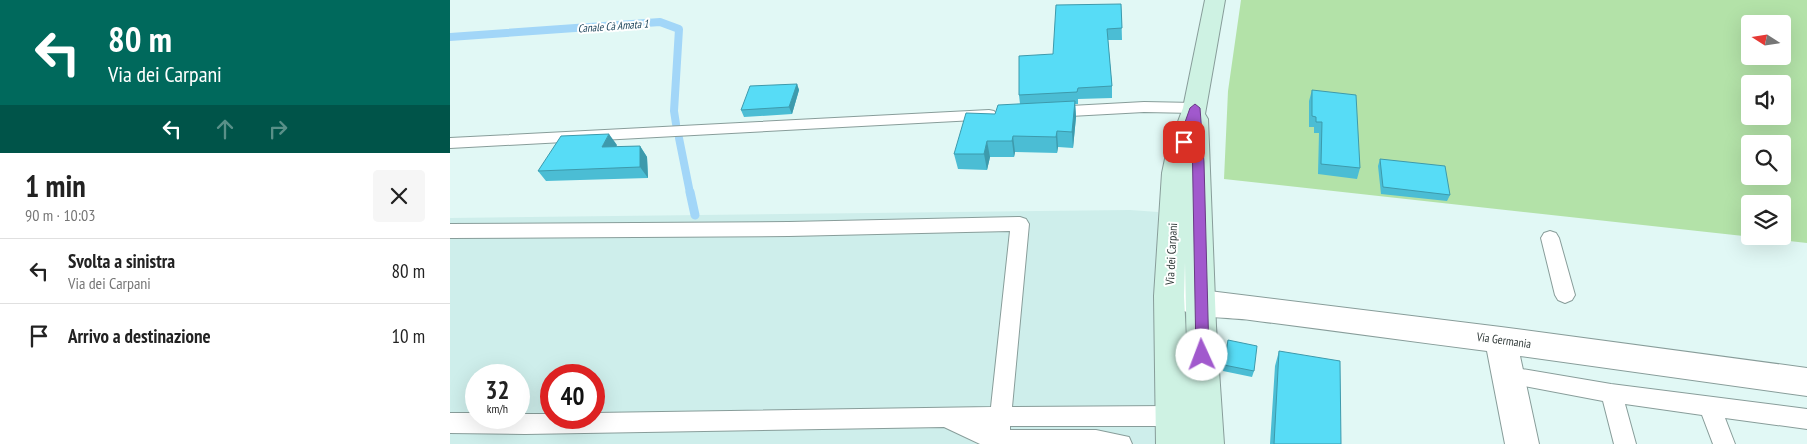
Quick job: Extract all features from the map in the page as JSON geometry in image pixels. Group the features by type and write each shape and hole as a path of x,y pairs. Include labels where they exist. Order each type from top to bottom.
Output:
{"street":[{"name":"Via dei Carpani","path":"1172,430 1169,317 1174,191 1177,163 1195,108 1215,0"},
{"name":"Via dei Carpani","path":"1195,108 1207,444"},
{"name":"Via dei Carpani","path":"1174,191 1185,213 1186,296 1201,311"},
{"name":"Via dei Carpani","path":"1169,317 1172,307 1176,304 1201,311"},
{"name":"Via Germania","path":"1201,311 1502,340 1807,382"},
{"path":"1172,430 1188,404 1186,336 1201,311"},
{"path":"1502,340 1522,444"},
{"path":"1172,430 1182,415 1189,418 1191,444"}],"lane":[{"path":"1036,113 1144,107 1195,108"},
{"path":"450,143 1006,114"},
{"path":"450,232 789,229 1020,224 998,440"},
{"path":"1550,238 1565,294"},
{"path":"1510,376 1611,393 1807,419"},
{"path":"1611,393 1625,444"},
{"path":"1709,405 1724,444"},
{"path":"450,423 525,424 1001,417 1172,430"},
{"path":"942,418 998,440 1096,440 1121,444"}],"shaded area":[{"path":"1130,210 1158,212 1156,347 1158,444 450,444 450,218"}],"green space":[{"path":"1241,0 1807,0 1807,243 1791,241 1791,195 1741,195 1741,236 1224,179 1228,91"}],"building":[{"path":"1121,4 1122,28 1107,29 1112,86 1078,88 1077,92 1019,95 1019,56 1053,54 1056,5"},
{"path":"797,84 789,107 741,110 750,86"},
{"path":"1312,90 1356,95 1360,168 1321,164 1322,122 1316,122 1316,117 1312,116"},
{"path":"1075,101 1072,132 1057,131 1056,137 1013,136 1012,141 987,141 984,154 954,154 966,113 995,114 998,105"},
{"path":"609,134 602,147 640,146 640,167 538,171 561,136"},
{"path":"1380,159 1445,166 1450,195 1383,187"},
{"path":"1228,340 1257,346 1254,371 1224,365"},
{"path":"1279,351 1340,361 1341,444 1274,444"}],"waterway":[{"name":"Canale Cà Amata 1","path":"450,37 660,22 679,29 674,111 676,124"},
{"name":"Canale Cà Amata 1","path":"679,138 690,193"},
{"name":"Canale Cà Amata 1","path":"690,192 695,215"}],"route":[{"path":"1184,142 1195,108 1202,355"}]}
